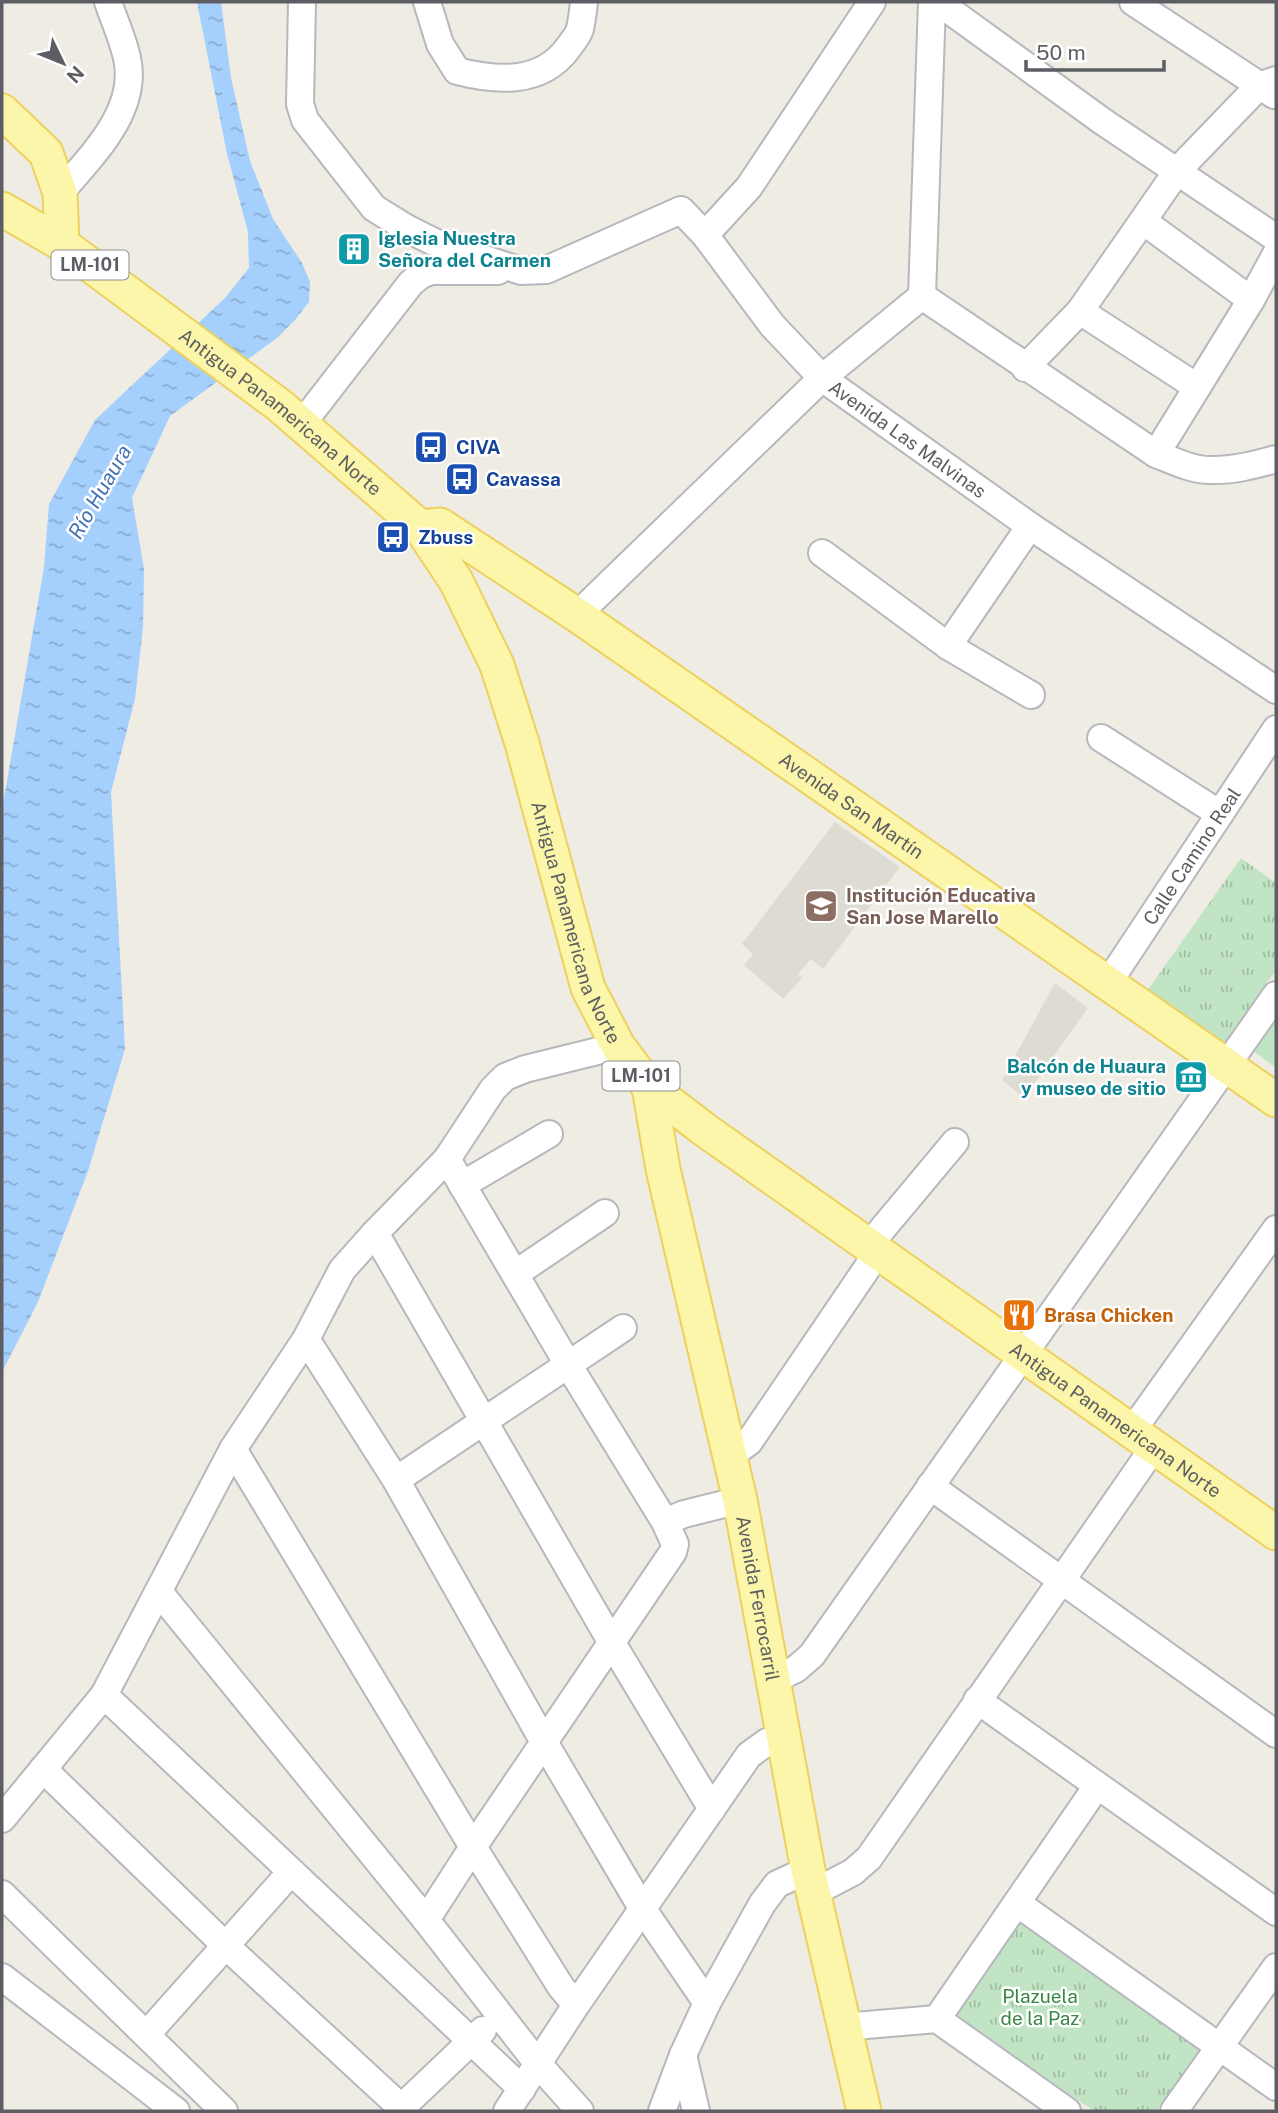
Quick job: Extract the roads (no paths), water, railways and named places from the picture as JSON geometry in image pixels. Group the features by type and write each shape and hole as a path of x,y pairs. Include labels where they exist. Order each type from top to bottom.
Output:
{"main road":[{"path":"2,111 46,153 61,193 62,244"},
{"name":"Antigua Panamericana Norte","path":"2,209 62,244 290,415 420,527 456,581 497,665 522,743 589,988 618,1046 649,1087 705,1130 1276,1533"},
{"name":"Avenida San Martín","path":"420,527 440,525 577,615 1276,1100"},
{"name":"Avenida Ferrocarril","path":"649,1087 663,1169 731,1455 810,1882 864,2111"}],"street":[{"path":"61,193 108,133 127,96 128,60 108,2"},
{"path":"302,2 300,104 305,120 374,208 434,242 521,271"},
{"path":"427,2 440,44 457,71 484,78 510,78 540,72 562,56 579,32 584,2"},
{"path":"705,235 749,187 872,2"},
{"path":"290,415 421,275 431,271 546,270 681,210 705,235 772,325 822,378 922,296 932,2"},
{"path":"938,2 1102,121 1276,238"},
{"path":"1025,368 1080,311 1178,170 1271,87 1133,2"},
{"path":"1143,221 1251,300"},
{"path":"1156,454 1251,300 1276,254"},
{"path":"922,296 1156,454 1181,464 1209,470 1246,467 1276,459"},
{"path":"1080,311 1197,387"},
{"name":"Avenida Las Malvinas","path":"577,615 822,378 1030,526 1276,690"},
{"path":"948,646 1030,526"},
{"path":"822,553 948,646 1031,695"},
{"name":"Calle Camino Real","path":"1108,983 1276,729"},
{"path":"1101,738 1220,814"},
{"path":"773,1680 796,1669 812,1656 1276,995"},
{"path":"2,1819 104,1695 233,1449 306,1339 342,1270 447,1159 493,1089 505,1077 525,1069 618,1046"},
{"path":"462,1185 549,1134"},
{"path":"731,1455 749,1442 873,1248 955,1142"},
{"path":"426,1920 673,1552 675,1544 665,1522 447,1159"},
{"path":"515,1274 606,1213"},
{"path":"662,2111 683,2055 707,2003 762,1904 777,1884 810,1882 853,1872 869,1858 1061,1580 1143,1439 1276,1229"},
{"path":"375,1233 612,1643 712,1809"},
{"path":"396,1480 623,1328"},
{"path":"306,1339 396,1480 544,1742 642,1908 707,2003"},
{"path":"233,1449 473,1847 561,1987 576,2004"},
{"path":"930,1486 1276,1734"},
{"path":"665,1522 684,1514 740,1500"},
{"path":"159,1592 426,1920 538,2064 580,2111"},
{"path":"104,1695 522,2089"},
{"path":"976,1700 1276,1912"},
{"path":"507,2111 576,2004 750,1755 767,1742 783,1737"},
{"path":"43,1769 226,1946 402,2110 498,2014"},
{"path":"937,2019 1097,1786"},
{"path":"147,2035 291,1872"},
{"path":"2,1894 147,2035 212,2107"},
{"path":"1017,1903 1276,2087"},
{"path":"1174,2111 1276,1967"},
{"path":"2,1977 176,2111"},
{"path":"843,2027 937,2019 1067,2111"},
{"path":"683,2055 696,2111"}],"water":[{"name":"Río Huaura","path":"197,2 221,2 231,78 250,161 273,219 302,263 310,282 309,302 277,338 170,416 132,498 144,569 143,627 135,699 111,792 125,1049 88,1171 38,1302 2,1372 2,810 44,567 49,504 95,420 225,298 249,268 248,232 227,154"}],"place":[{"name":"Iglesia Nuestra Señora del Carmen","path":"354,249"},
{"name":"CIVA","path":"431,447"},
{"name":"Cavassa","path":"462,479"},
{"name":"Zbuss","path":"393,537"},
{"name":"Institución Educativa San Jose Marello","path":"821,906"},
{"name":"Balcón de Huaura y museo de sitio","path":"1191,1077"},
{"name":"Brasa Chicken","path":"1019,1315"}],"park label":[{"name":"Plazuela de la Paz","path":"1040,2007"}]}
